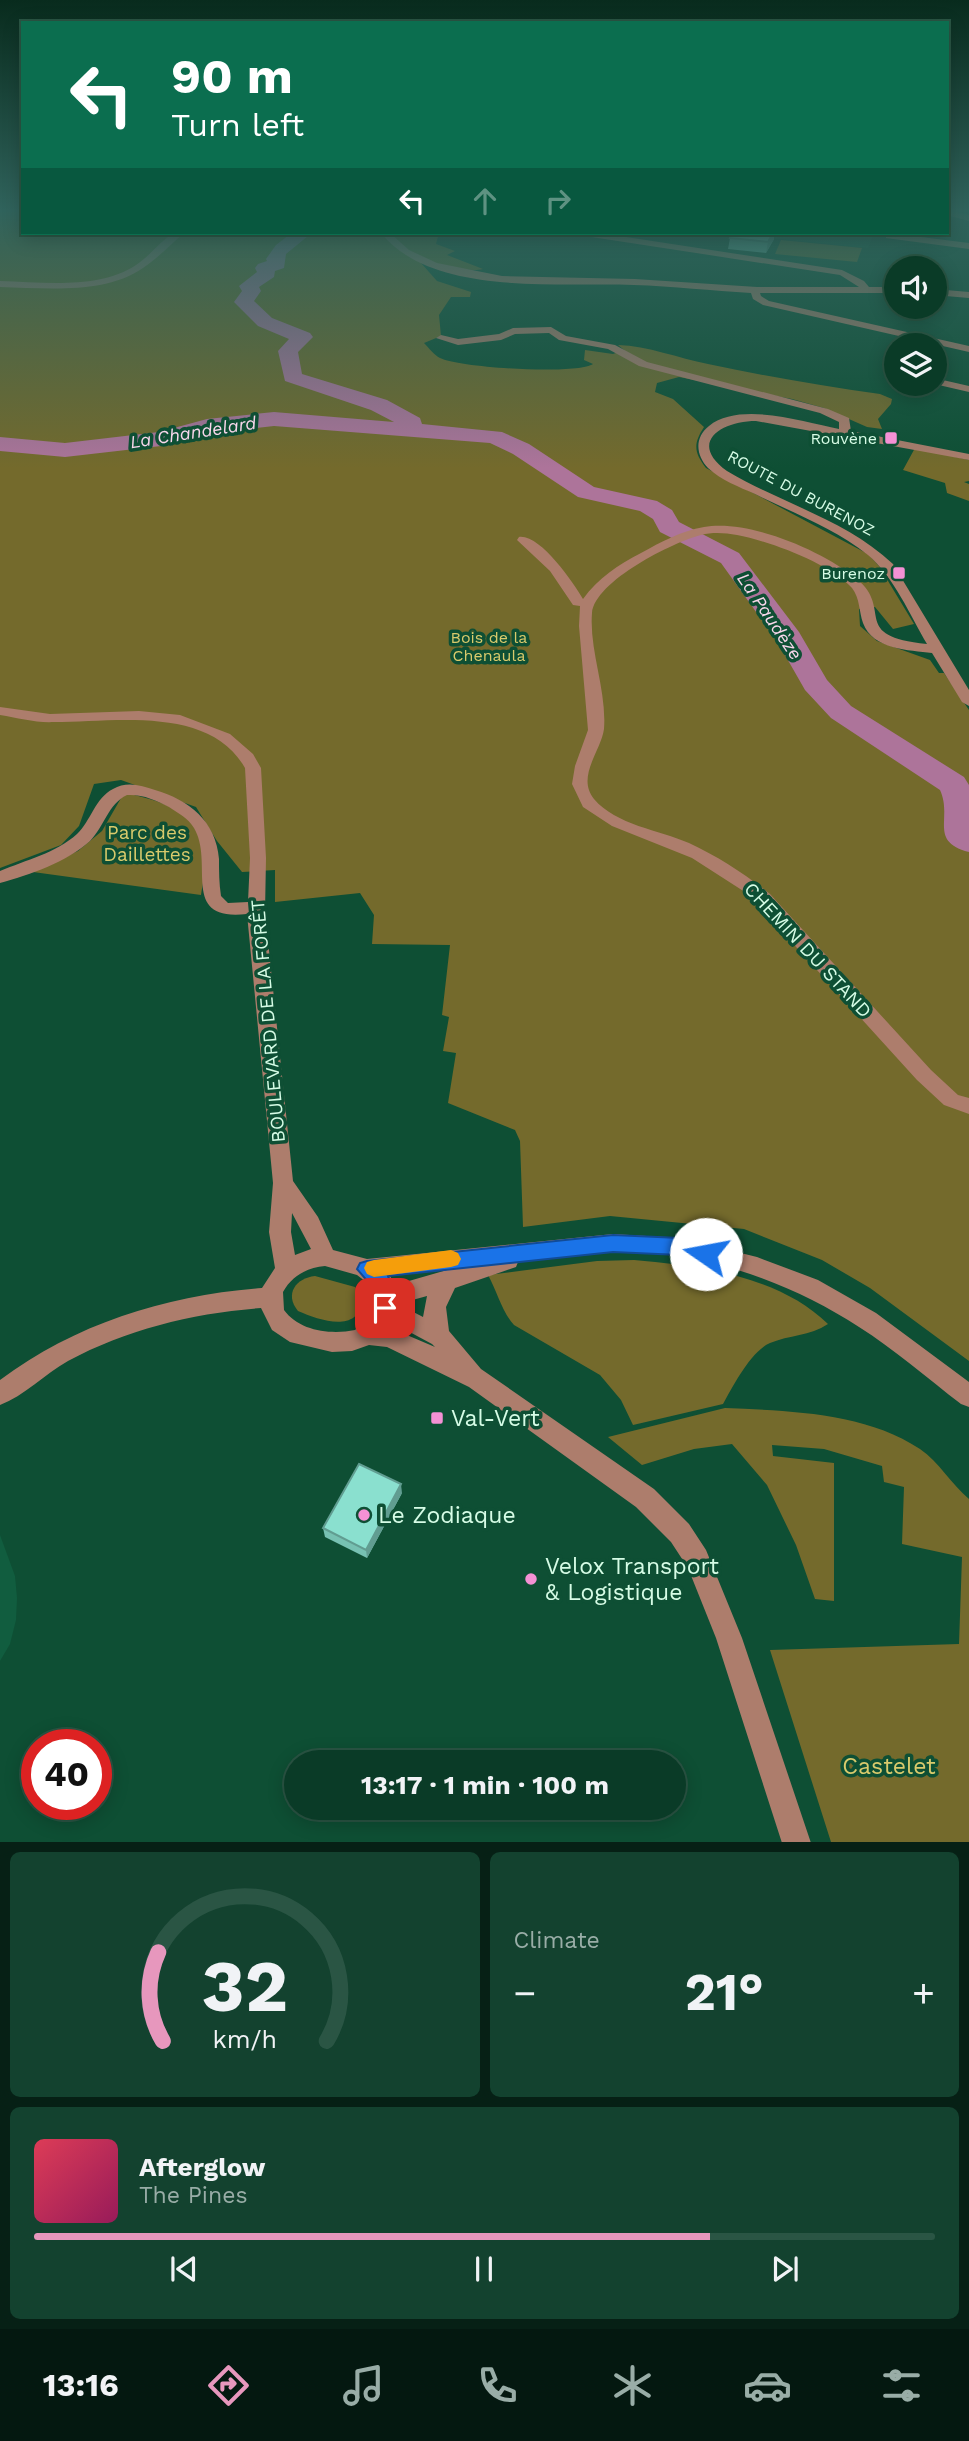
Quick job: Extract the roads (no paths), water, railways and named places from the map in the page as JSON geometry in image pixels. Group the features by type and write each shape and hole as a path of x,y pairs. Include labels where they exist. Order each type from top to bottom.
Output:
{"street":[{"path":"756,296 766,303 969,349"},
{"path":"441,338 458,342 502,337 513,331 551,330 563,338 611,347 643,364 824,411 845,420 845,433"},
{"path":"947,384 969,389"},
{"name":"ROUTE DU BURENOZ","path":"969,457 751,417 719,424 704,439 703,448 708,459 732,478 840,531 876,554 888,567 969,702"},
{"path":"523,540 554,569 578,602 586,604 605,581 628,565 673,541 701,531 726,530 792,546 807,552 859,589 869,613 870,626 881,637 901,645 936,649"},
{"name":"CHEMIN DU STAND","path":"586,604 584,616 594,682 596,731 579,773 581,790 589,803 603,815 677,844 738,876 764,898 924,1075 951,1100 969,1106"},
{"name":"BOULEVARD DE LA FORÊT","path":"0,710 50,718 165,716 198,724 218,733 236,746 253,768 258,858 256,907 283,1183 280,1231 286,1270"},
{"path":"0,877 71,848 92,829 114,795 123,790 134,789 167,800 183,809 206,833 210,844 212,895 216,903 232,909 256,907"},
{"name":"BOULEVARD DE LA FORÊT","path":"283,1183 310,1223 325,1257"},
{"path":"797,1842 729,1638 696,1559 680,1533 645,1497 477,1379 389,1337 368,1335 343,1342 312,1339 279,1322 273,1313 272,1297 286,1270 306,1258 325,1257 367,1269 613,1243 680,1247 757,1267 810,1287 868,1320 969,1396"},
{"path":"386,1302 527,1252"},
{"path":"367,1269 379,1279 386,1302 376,1327 368,1335"},
{"path":"440,1336 434,1308 436,1297 449,1279"},
{"path":"0,1394 30,1371 95,1336 143,1320 228,1300 272,1297"},
{"path":"386,1302 440,1336 477,1379"}],"waterway":[{"name":"La Paudèze","path":"248,296 244,302 265,322 303,337 288,351 292,377 379,405 412,423"},
{"name":"La Paudèze","path":"0,444 65,450 161,439 207,426 274,419 494,437 521,449 586,492 648,506 663,515 669,527 730,558 789,638 815,684 841,712 953,784 959,797 961,837 969,841"}],"place":[{"name":"Rouvène","path":"891,438"},
{"name":"Burenoz","path":"899,573"},
{"name":"Val-Vert","path":"437,1418"},
{"name":"Le Zodiaque","path":"364,1515"},
{"name":"Velox Transport & Logistique","path":"531,1579"}],"water label":[{"name":"La Chandelard","path":"193,432"}],"park label":[{"name":"Bois de la Chenaula","path":"489,646"},
{"name":"Parc des Daillettes","path":"147,843"},
{"name":"Castelet","path":"889,1766"}]}
